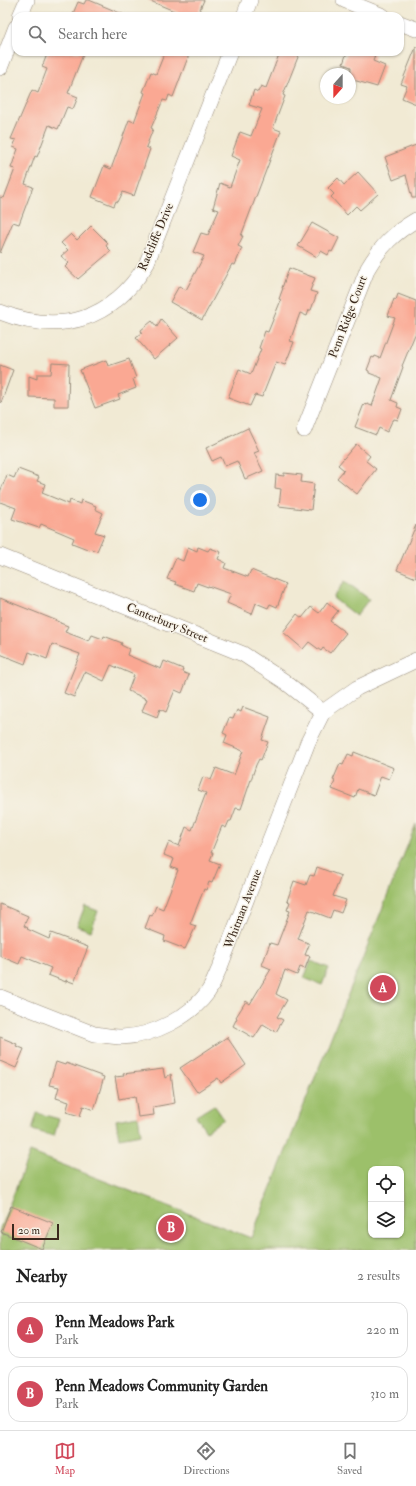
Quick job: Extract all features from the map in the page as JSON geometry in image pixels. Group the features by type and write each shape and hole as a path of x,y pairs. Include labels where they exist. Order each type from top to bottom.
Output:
{"street":[{"path":"22,12 27,0"},
{"path":"246,12 250,0"},
{"path":"344,0 373,12"},
{"path":"404,24 416,29"},
{"path":"0,68 12,37"},
{"name":"Radcliffe Drive","path":"0,312 24,320 45,324 64,323 84,318 104,309 116,301 136,281 146,265 228,56"},
{"name":"Penn Ridge Court","path":"304,430 368,268 378,251 394,234 416,220"},
{"name":"Canterbury Street","path":"0,556 243,654 284,681 323,712"},
{"name":"Whitman Avenue","path":"0,997 94,1034 122,1037 140,1035 176,1021 191,1011 208,992 220,967 308,742 323,712 357,688 416,660"}],"green space":[{"path":"345,581 369,599 356,616 333,598"},
{"path":"416,824 416,1250 0,1250 0,1229 30,1152 251,1238"},
{"path":"85,906 98,911 91,931 77,926"},
{"path":"311,961 329,968 322,985 304,978"},
{"path":"214,1105 224,1119 206,1131 196,1116"},
{"path":"37,1113 59,1119 54,1136 32,1130"},
{"path":"138,1116 141,1134 119,1138 116,1120"}],"building":[{"path":"86,0 89,0 118,12 74,12 78,2 84,4"},
{"path":"148,0 204,0 199,12 176,12"},
{"path":"416,47 416,104 402,98 407,86 401,84"},
{"path":"46,56 82,56 68,93 78,97 73,109 67,107 58,129 49,125 37,157 35,156 25,184 33,187 19,224 13,222 0,253 0,197 4,198 15,169 11,168 18,149 13,147 16,140 11,139 32,90 38,93 47,69 42,67"},
{"path":"163,56 188,56 173,97 169,95 167,101 163,100 151,128 153,129 146,147 150,149 134,196 123,192 118,202 116,201 114,206 92,197 104,166 111,169 129,120 134,122 151,72 156,74"},
{"path":"278,56 298,56 283,95 285,96 273,128 281,131 241,236 243,236 238,246 242,248 235,265 232,264 202,320 170,302 179,286 186,290 204,256 193,252 201,233 208,235 219,210 213,208 220,183 230,187 240,160 231,156 240,132 251,136 262,109 249,105 254,90 258,92 261,86 266,88"},
{"path":"346,56 375,56 373,61 385,66 377,87 356,81 356,68 343,64"},
{"path":"416,145 416,198 412,198 406,175 393,180 385,157"},
{"path":"358,172 378,194 360,210 356,206 347,215 331,197 334,194 328,188 338,178 344,185"},
{"path":"312,223 339,238 332,252 330,251 328,255 321,251 317,257 298,246"},
{"path":"91,226 108,243 106,246 111,251 78,279 65,267 69,263 61,256 68,250 61,243 71,234 77,240"},
{"path":"289,268 315,278 310,291 317,293 311,310 309,310 307,316 300,313 290,341 294,342 285,365 276,362 262,397 255,395 250,406 228,398 239,369 251,374 261,349 259,348 265,331 268,332 281,300 279,299"},
{"path":"398,294 416,301 416,332 402,366 403,367 391,400 398,403 397,407 402,409 398,420 394,419 392,421 387,432 379,428 376,435 355,427 364,404 372,406 382,378 369,373 367,370 372,357 374,358 375,356 380,358 395,318 388,316 394,299 396,300"},
{"path":"161,319 178,338 154,359 136,338 142,333 141,330 152,321 157,327"},
{"path":"129,359 136,378 133,379 136,388 118,395 120,399 95,408 80,370 106,360 108,366"},
{"path":"52,363 69,364 68,406 54,406 54,398 29,397 29,376 37,379 37,374 51,374"},
{"path":"0,365 13,370 1,403 0,402"},
{"path":"248,428 259,451 254,453 263,471 245,479 237,461 225,466 221,457 212,461 206,448"},
{"path":"356,444 370,456 366,461 376,469 357,494 337,478 344,470 338,465"},
{"path":"18,469 39,477 37,481 45,484 42,493 69,504 70,500 80,504 81,500 96,506 95,509 103,513 95,532 104,535 97,551 72,543 74,538 41,524 39,528 12,519 16,508 0,502 0,492 7,475 14,478"},
{"path":"284,473 302,475 301,482 314,484 311,510 279,506 281,489 275,488 276,475 284,476"},
{"path":"416,525 416,578 397,570"},
{"path":"188,547 197,551 198,547 208,551 210,548 221,552 218,559 226,563 224,568 248,577 251,570 286,584 277,607 270,604 268,608 256,603 252,614 227,603 231,594 197,583 194,591 175,584 176,582 167,579 176,558 183,561"},
{"path":"0,598 68,626 65,632 89,641 92,635 103,639 104,636 122,643 121,645 129,649 127,655 161,669 164,661 183,669 182,672 189,675 182,693 175,690 166,712 160,709 157,717 142,711 147,699 128,691 134,675 111,665 104,681 85,672 74,697 64,693 80,654 52,644 47,659 29,652 25,664 0,654"},
{"path":"327,602 338,611 330,621 346,633 330,653 323,648 321,651 309,642 303,649 283,632 297,614 302,618 311,607 319,613"},
{"path":"243,707 270,717 262,740 268,742 261,760 259,759 256,765 241,809 236,808 231,821 229,821 226,828 222,826 211,853 213,853 210,860 220,864 212,883 209,882 206,890 204,889 190,924 196,926 185,949 164,941 165,936 145,928 150,915 152,916 156,906 163,909 178,870 171,867 174,859 164,855 169,842 179,846 186,827 192,830 206,793 198,790 203,777 211,780 216,768 234,775 243,751 224,743 227,735 223,733 229,718 233,719 237,710 241,712"},
{"path":"354,752 394,768 389,779 381,776 374,795 358,789 355,798 332,789 335,781 333,780 340,764 343,765 348,754 353,756"},
{"path":"317,867 341,876 333,896 346,900 341,913 333,910 330,918 309,910 298,939 308,943 309,945 305,955 310,956 305,969 300,967 297,975 285,970 276,994 287,1000 277,1017 283,1020 276,1032 263,1024 254,1038 233,1026 237,1018 236,1017 246,1001 250,1004 271,969 262,965 270,943 277,945 290,911 287,910 290,902 287,901 294,881 306,885 310,875 314,876"},
{"path":"0,904 28,916 24,926 28,928 27,929 49,939 51,933 88,947 74,983 66,980 66,982 48,975 51,968 22,956 19,964 0,956"},
{"path":"0,1037 17,1044 16,1046 24,1049 16,1068 0,1061"},
{"path":"227,1037 246,1065 221,1083 218,1078 197,1092 180,1068"},
{"path":"56,1062 65,1065 66,1063 104,1077 94,1110 83,1106 80,1116 66,1112 69,1102 56,1098 59,1087 49,1085"},
{"path":"163,1069 165,1078 171,1074 175,1103 153,1107 154,1115 138,1117 135,1096 119,1099 115,1077 124,1076 123,1074"},
{"path":"11,1206 53,1223 42,1249 1,1232"}],"place":[{"name":"Penn Meadows Park","path":"383,988"},
{"name":"Penn Meadows Community Garden","path":"171,1228"}]}
